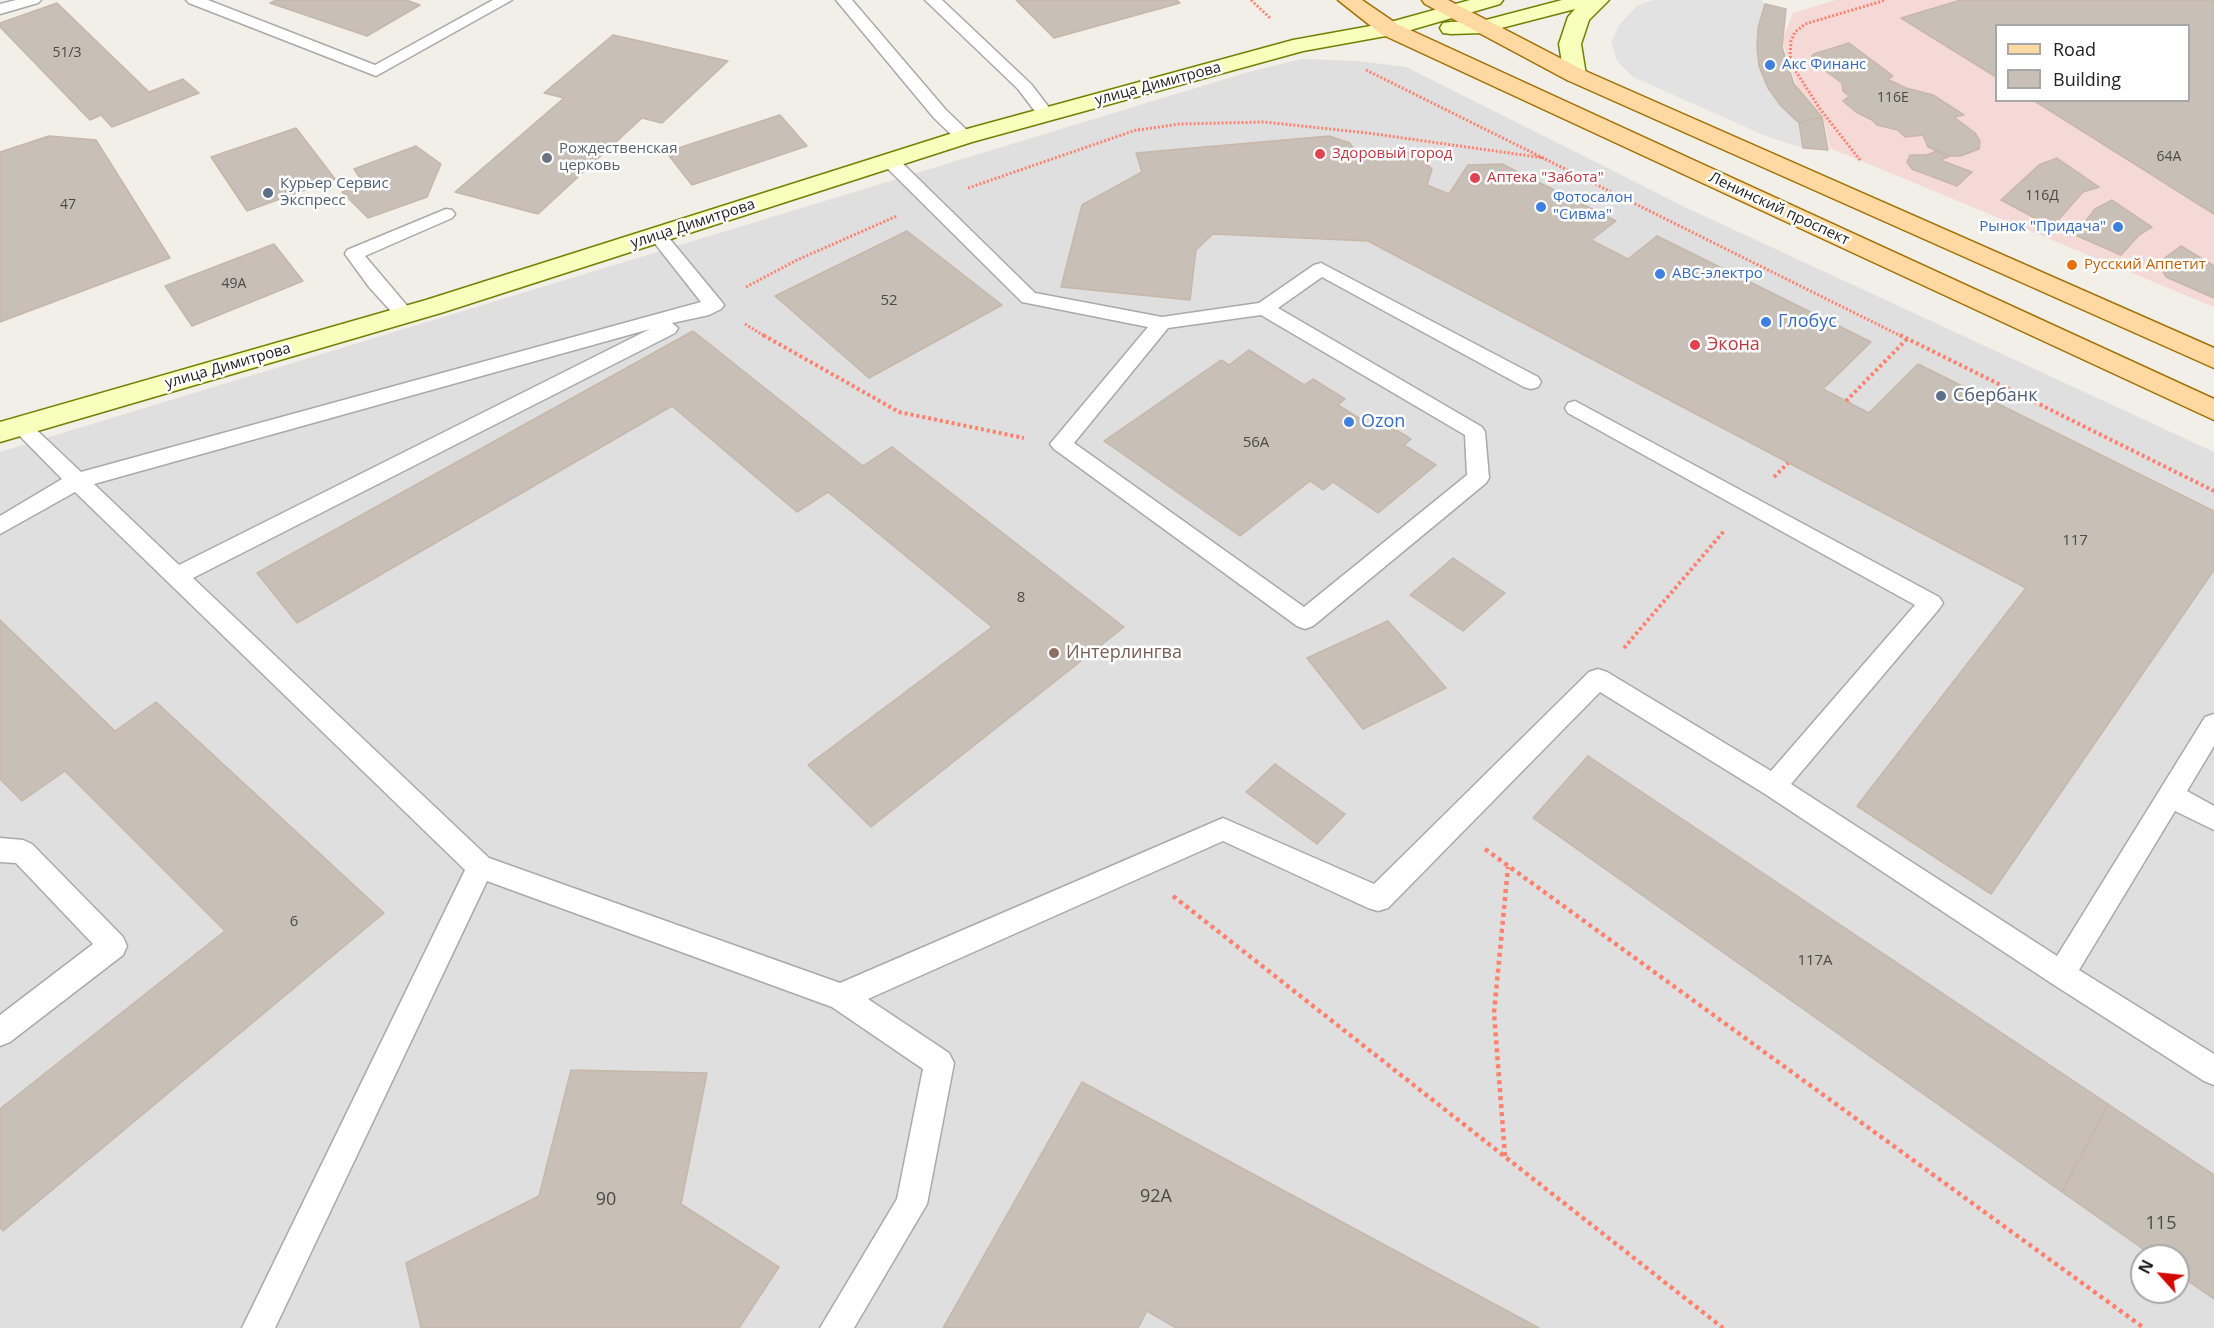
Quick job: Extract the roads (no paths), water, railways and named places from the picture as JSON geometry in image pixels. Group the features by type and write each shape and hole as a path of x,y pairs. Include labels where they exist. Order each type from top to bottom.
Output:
{"main road":[{"name":"Ленинский проспект","path":"1348,0 1389,29 2214,410"},
{"path":"1441,6 1575,75 2214,359"}],"street":[{"name":"улица Димитрова","path":"1389,29 1441,6 1493,0"},
{"name":"улица Димитрова","path":"10,429 405,315 658,236 889,160 1046,114 1301,45 1389,29 1482,27 1587,0"},
{"path":"1575,75 1570,44 1579,17 1599,0"}],"lane":[{"path":"0,9 33,0"},
{"path":"194,0 376,71 504,0"},
{"path":"844,0 940,114 964,137"},
{"path":"933,0 1025,87 1028,94 1046,114"},
{"path":"889,160 1029,298 1162,323 1264,308 1321,269 1531,382"},
{"path":"405,315 354,254 446,213"},
{"path":"658,236 714,305"},
{"path":"0,526 77,481 714,305"},
{"path":"177,576 714,305"},
{"path":"1162,323 1061,444 1305,620 1478,478 1475,432 1264,308"},
{"path":"1575,408 1931,603 1774,786"},
{"path":"10,429 77,481 480,867 841,997 939,1063 911,1204 837,1328"},
{"path":"841,997 1222,829 1378,899 1598,679 1774,786 2214,1071"},
{"path":"2061,974 2214,724"},
{"path":"2170,795 2214,819"},
{"path":"0,850 22,852 113,946 0,1032"},
{"path":"258,1328 480,867"}],"place":[{"name":"Акс Финанс","path":"1770,65"},
{"name":"Здоровый город","path":"1320,154"},
{"name":"Рождественская церковь","path":"547,158"},
{"name":"Аптека \"Забота\"","path":"1475,178"},
{"name":"Курьер Сервис Экспресс","path":"268,193"},
{"name":"Фотосалон \"Сивма\"","path":"1541,207"},
{"name":"Рынок \"Придача\"","path":"2118,227"},
{"name":"Русский Аппетит","path":"2072,265"},
{"name":"АВС-электро","path":"1660,274"},
{"name":"Глобус","path":"1766,322"},
{"name":"Экона","path":"1695,345"},
{"name":"Сбербанк","path":"1941,396"},
{"name":"Ozon","path":"1349,422"},
{"name":"Интерлингва","path":"1054,653"}]}
